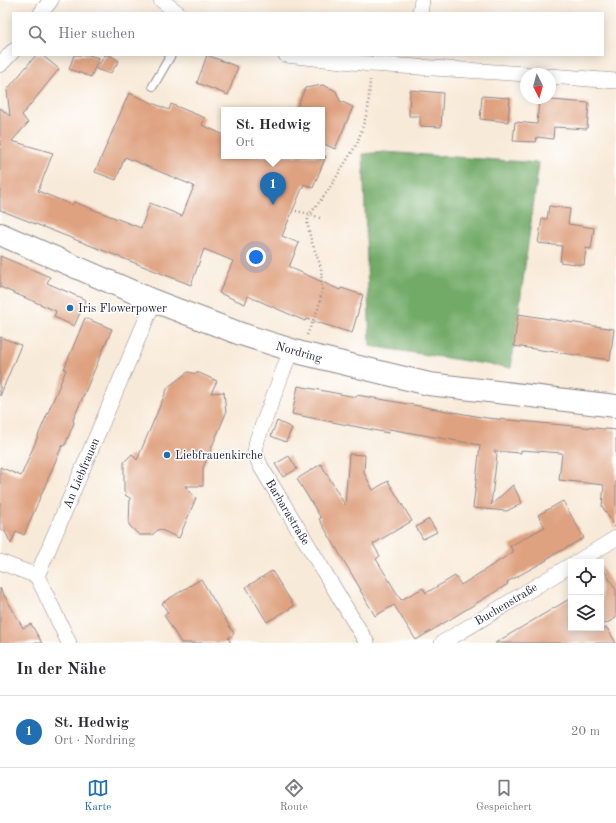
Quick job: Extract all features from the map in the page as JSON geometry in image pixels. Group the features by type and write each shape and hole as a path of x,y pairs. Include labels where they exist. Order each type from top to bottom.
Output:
{"street":[{"path":"42,12 51,0"},
{"path":"161,0 177,12"},
{"path":"420,12 422,0"},
{"path":"0,65 12,52"},
{"path":"295,56 371,64 413,60 520,73"},
{"path":"556,76 616,81"},
{"name":"Nordring","path":"0,234 154,301 241,334 296,352 429,384 616,406"},
{"name":"An Liebfrauen","path":"37,576 154,301"},
{"name":"Barbarastraße","path":"296,352 256,440 255,453 260,467 367,643"},
{"path":"582,559 616,538"},
{"path":"0,562 37,576 69,643"},
{"name":"Buchenstraße","path":"442,643 568,567"}],"lane":[{"path":"153,86 170,56"}],"path":[{"path":"296,352 318,309 322,292 321,267 311,240 307,222 310,214 331,185 357,144 368,110 371,64"},
{"path":"296,211 320,218"}],"green space":[{"path":"384,152 539,163 511,368 370,346 363,154"}],"building":[{"path":"35,56 43,56 59,69 22,115 28,123 12,141 53,153 38,191 72,205 74,202 141,228 150,203 182,216 194,186 125,157 116,180 95,172 129,93 169,110 171,104 205,118 202,125 221,134 221,159 325,159 313,188 304,184 282,236 299,243 289,267 340,290 341,288 363,295 352,333 306,319 305,321 248,296 245,304 219,293 233,261 204,249 191,285 0,210 0,108 10,116 7,90"},
{"path":"74,56 92,56 99,58 91,77 69,69"},
{"path":"104,56 112,56 119,61 110,74 96,69"},
{"path":"207,56 238,67 228,95 197,83"},
{"path":"323,85 336,91 340,101 353,107 335,149 325,144 325,107 297,107 305,88"},
{"path":"410,90 443,93 441,127 420,126 420,116 409,116"},
{"path":"482,96 510,98 508,122 480,119"},
{"path":"556,100 589,103 587,129 554,127 553,139 537,137 536,142 513,141 515,122 537,124 539,104 556,104"},
{"path":"549,206 570,209 568,224 594,228 591,249 586,248 584,265 560,262 562,246 538,243 542,219 547,219"},
{"path":"0,256 50,277 47,283 86,300 74,326 54,317 56,311 0,287"},
{"path":"518,314 614,329 610,360 514,346"},
{"path":"85,318 112,329 73,420 74,423 65,445 62,446 24,535 16,531 11,544 5,531 0,529 0,467 21,476 66,370 64,369"},
{"path":"0,337 21,345 0,396"},
{"name":"Liebfrauenkirche","path":"188,372 197,374 197,372 217,381 211,393 224,392 226,413 203,468 203,486 185,486 196,498 179,538 159,529 152,535 139,535 129,525 130,498 125,495 126,493 124,492 124,462 132,454 137,460 168,387"},
{"path":"298,386 487,418 616,430 616,529 602,506 604,485 559,480 562,453 521,450 521,453 494,451 497,455 491,505 513,485 522,503 507,511 473,508 480,445 389,429 388,433 292,414"},
{"path":"277,421 292,428 286,442 271,436"},
{"path":"349,454 365,455 364,473 373,490 388,481 412,521 373,544 380,556 376,559 401,600 423,588 426,593 455,576 461,585 513,552 510,546 545,527 538,515 563,501 584,538 507,582 508,584 416,640 394,605 375,616 319,519 321,518 297,479 321,464 345,505"},
{"path":"289,456 297,469 283,477 275,464"},
{"path":"429,519 437,532 423,539 416,527"},
{"path":"604,570 616,590 616,618 604,624"},
{"path":"272,571 294,606 267,622 246,587"},
{"path":"201,579 234,634 228,638 231,643 181,643 164,615 168,613 162,603"},
{"path":"0,588 23,628 31,624 42,643 0,643"},
{"path":"568,600 568,631 604,631 604,628 607,628 616,643 495,643"}],"place":[{"name":"St. Hedwig","path":"273,205"},
{"name":"Iris Flowerpower","path":"70,308"},
{"name":"Liebfrauenkirche","path":"167,455"}]}
